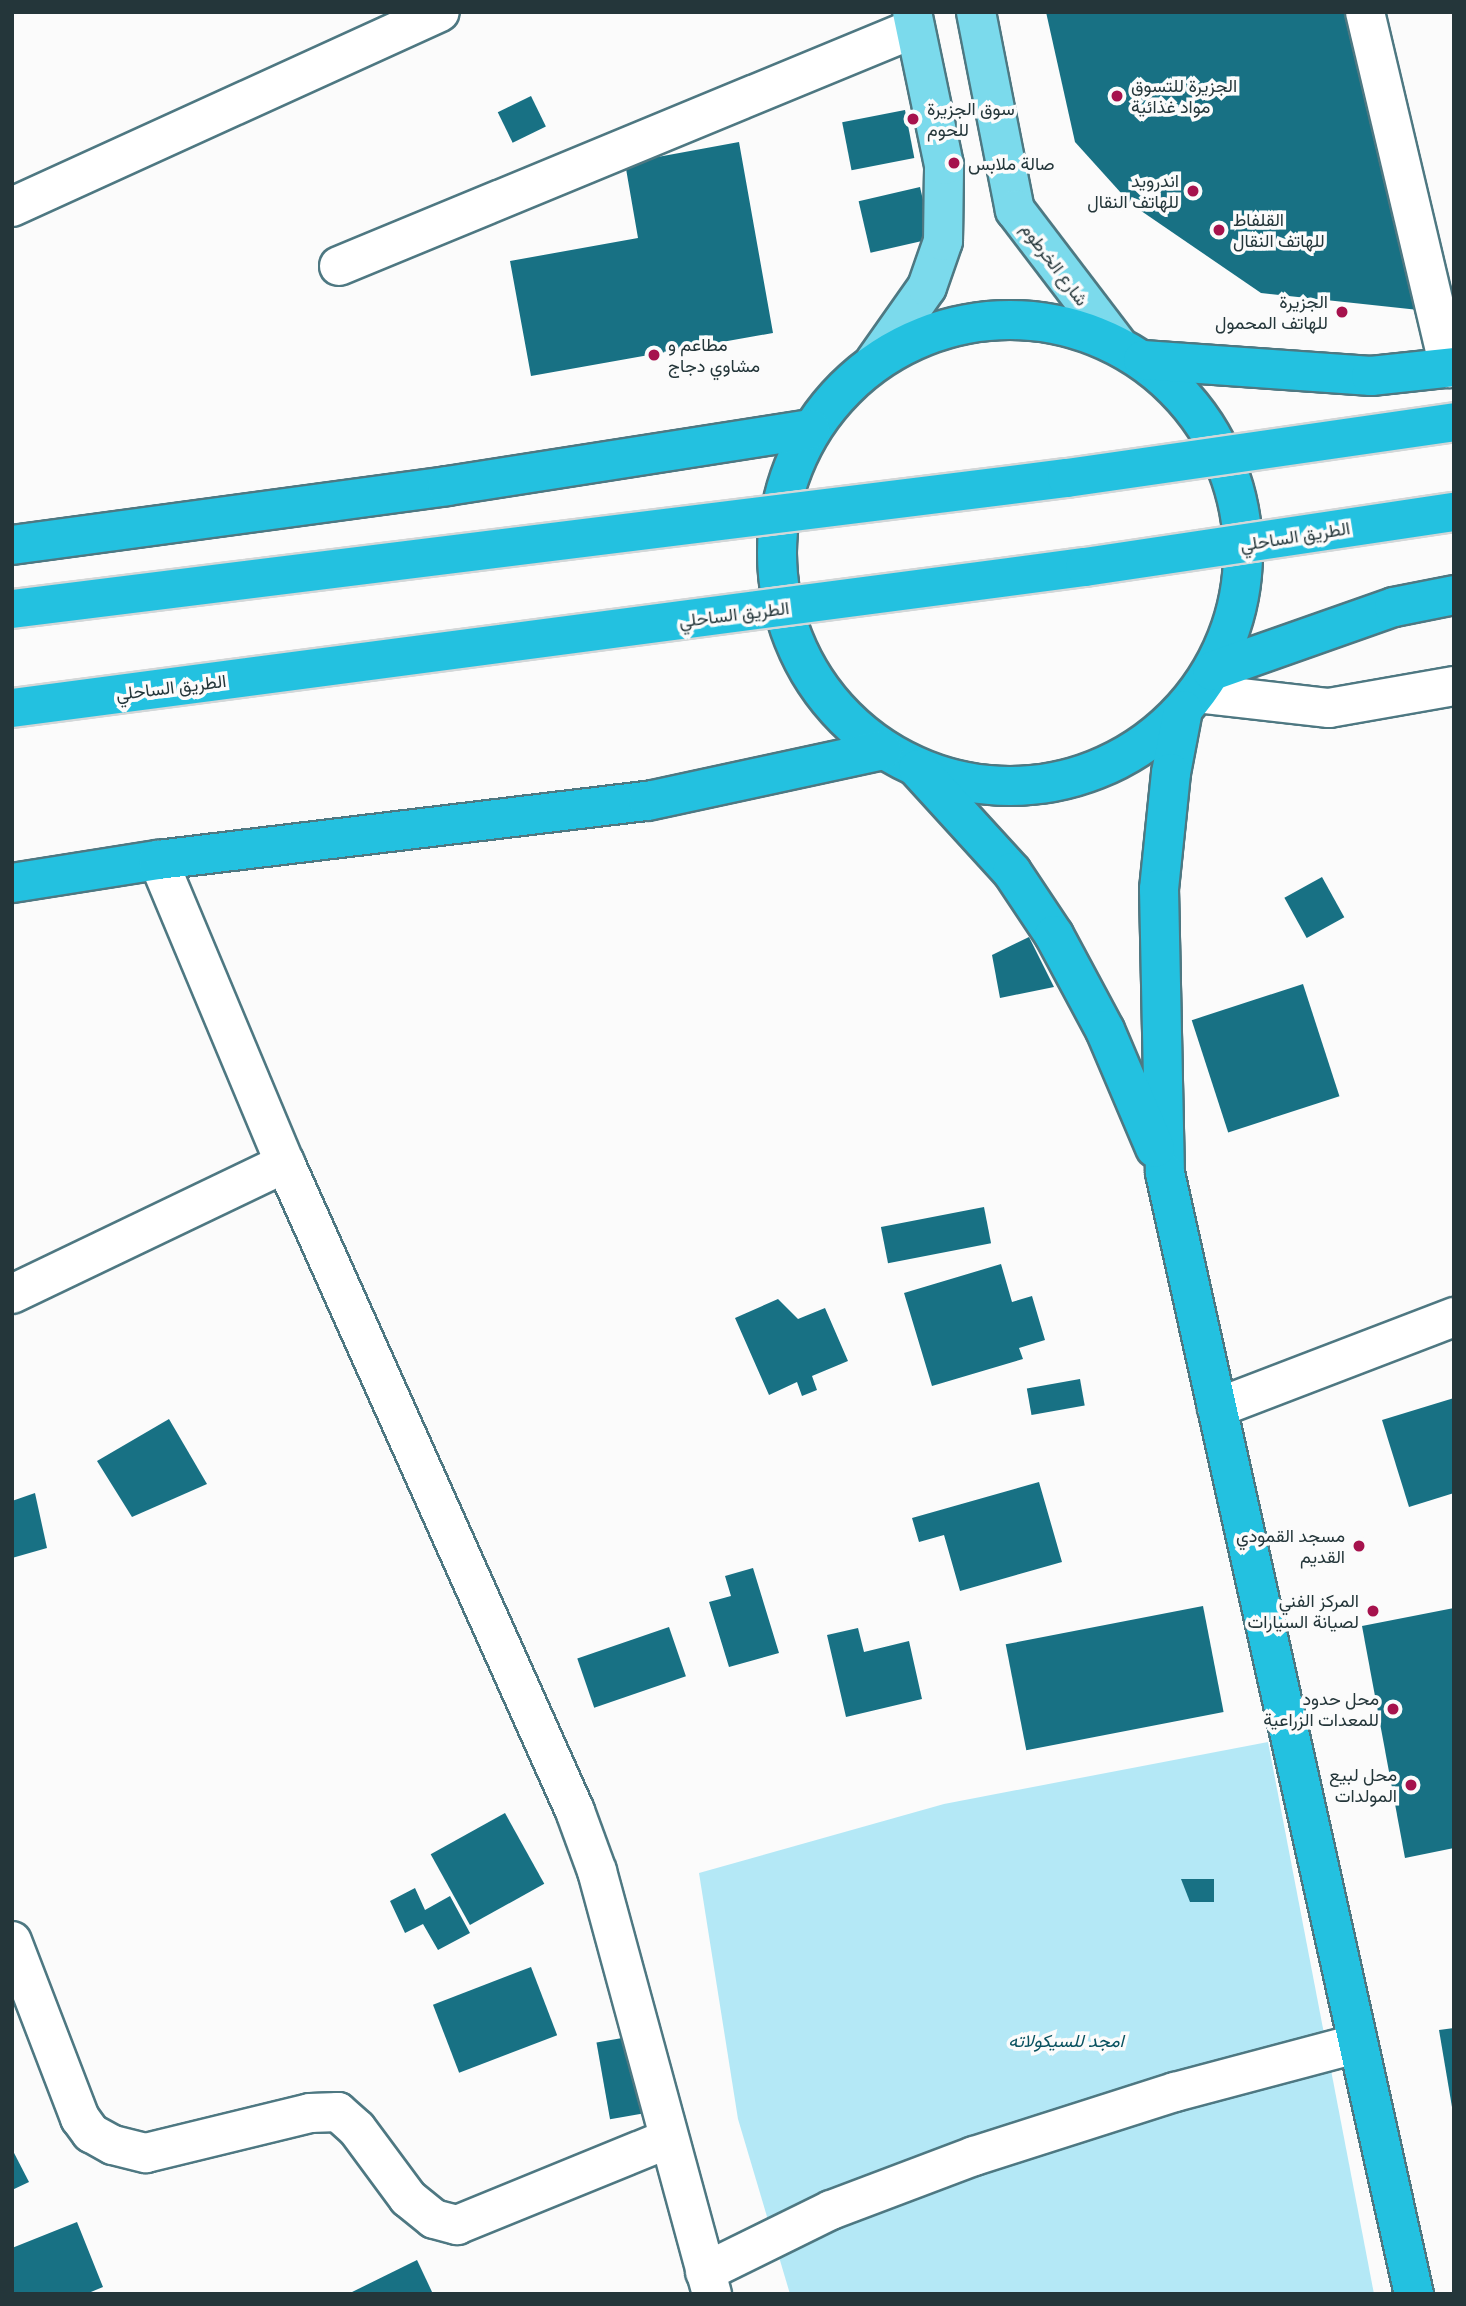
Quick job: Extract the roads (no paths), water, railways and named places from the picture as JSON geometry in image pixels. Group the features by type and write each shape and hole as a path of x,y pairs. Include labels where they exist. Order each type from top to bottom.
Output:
{"highway":[{"path":"1452,368 1371,376 1130,352 1057,323 994,319 932,332 875,361 840,391 811,429 785,484 775,544 780,604 801,662 836,711 883,750 917,768 973,785 1031,786 1087,773 1140,747 1197,691 1394,607 1454,595"},
{"path":"1130,352 1187,398 1219,447 1239,502 1244,560 1239,595 1197,691 1159,889 1165,1172"},
{"path":"12,610 1067,478 1454,422"},
{"path":"12,545 447,486 811,429"},
{"name":"الطريق الساحلي","path":"12,708 1085,568 1454,512"},
{"path":"12,883 158,860 648,801 883,750"},
{"path":"917,768 1003,861 1054,935 1105,1030 1165,1172 1356,2044 1414,2294"}],"main road":[{"name":"شارع الخرطوم","path":"976,12 1015,210 1130,352"},
{"path":"875,361 927,287 943,241 944,165 913,20"}],"street":[{"path":"12,207 440,12"},
{"path":"1365,12 1452,368"},
{"path":"340,266 913,20"},
{"path":"1197,691 1329,708 1454,685"},
{"path":"158,860 285,1163 570,1800 597,1871 708,2283 831,2210 975,2156 1175,2092 1356,2044"},
{"path":"12,1294 285,1163"},
{"path":"1217,1408 1454,1317"},
{"path":"12,1941 80,2118 91,2133 113,2144 146,2153 310,2113 338,2112 357,2129 408,2198 434,2219 457,2225 668,2139"}],"place":[{"name":"الجزيرة للتسوق مواد غذائية","path":"1117,96"},
{"name":"سوق الجزيرة للحوم","path":"913,119"},
{"name":"صالة ملابس","path":"954,163"},
{"name":"اندرويد للهاتف النقال","path":"1193,191"},
{"name":"القلفاط للهاتف النقال","path":"1219,230"},
{"name":"الجزيرة للهاتف المحمول","path":"1342,312"},
{"name":"مطاعم و مشاوي دجاج","path":"654,355"},
{"name":"مسجد القمودي القديم","path":"1359,1546"},
{"name":"المركز الفني لصيانة السيارات","path":"1373,1611"},
{"name":"محل حدود للمعدات الزراعية","path":"1393,1709"},
{"name":"محل لبيع المولدات","path":"1411,1785"}],"park label":[{"name":"امجد للسيكولاته","path":"1066,2040"}]}
